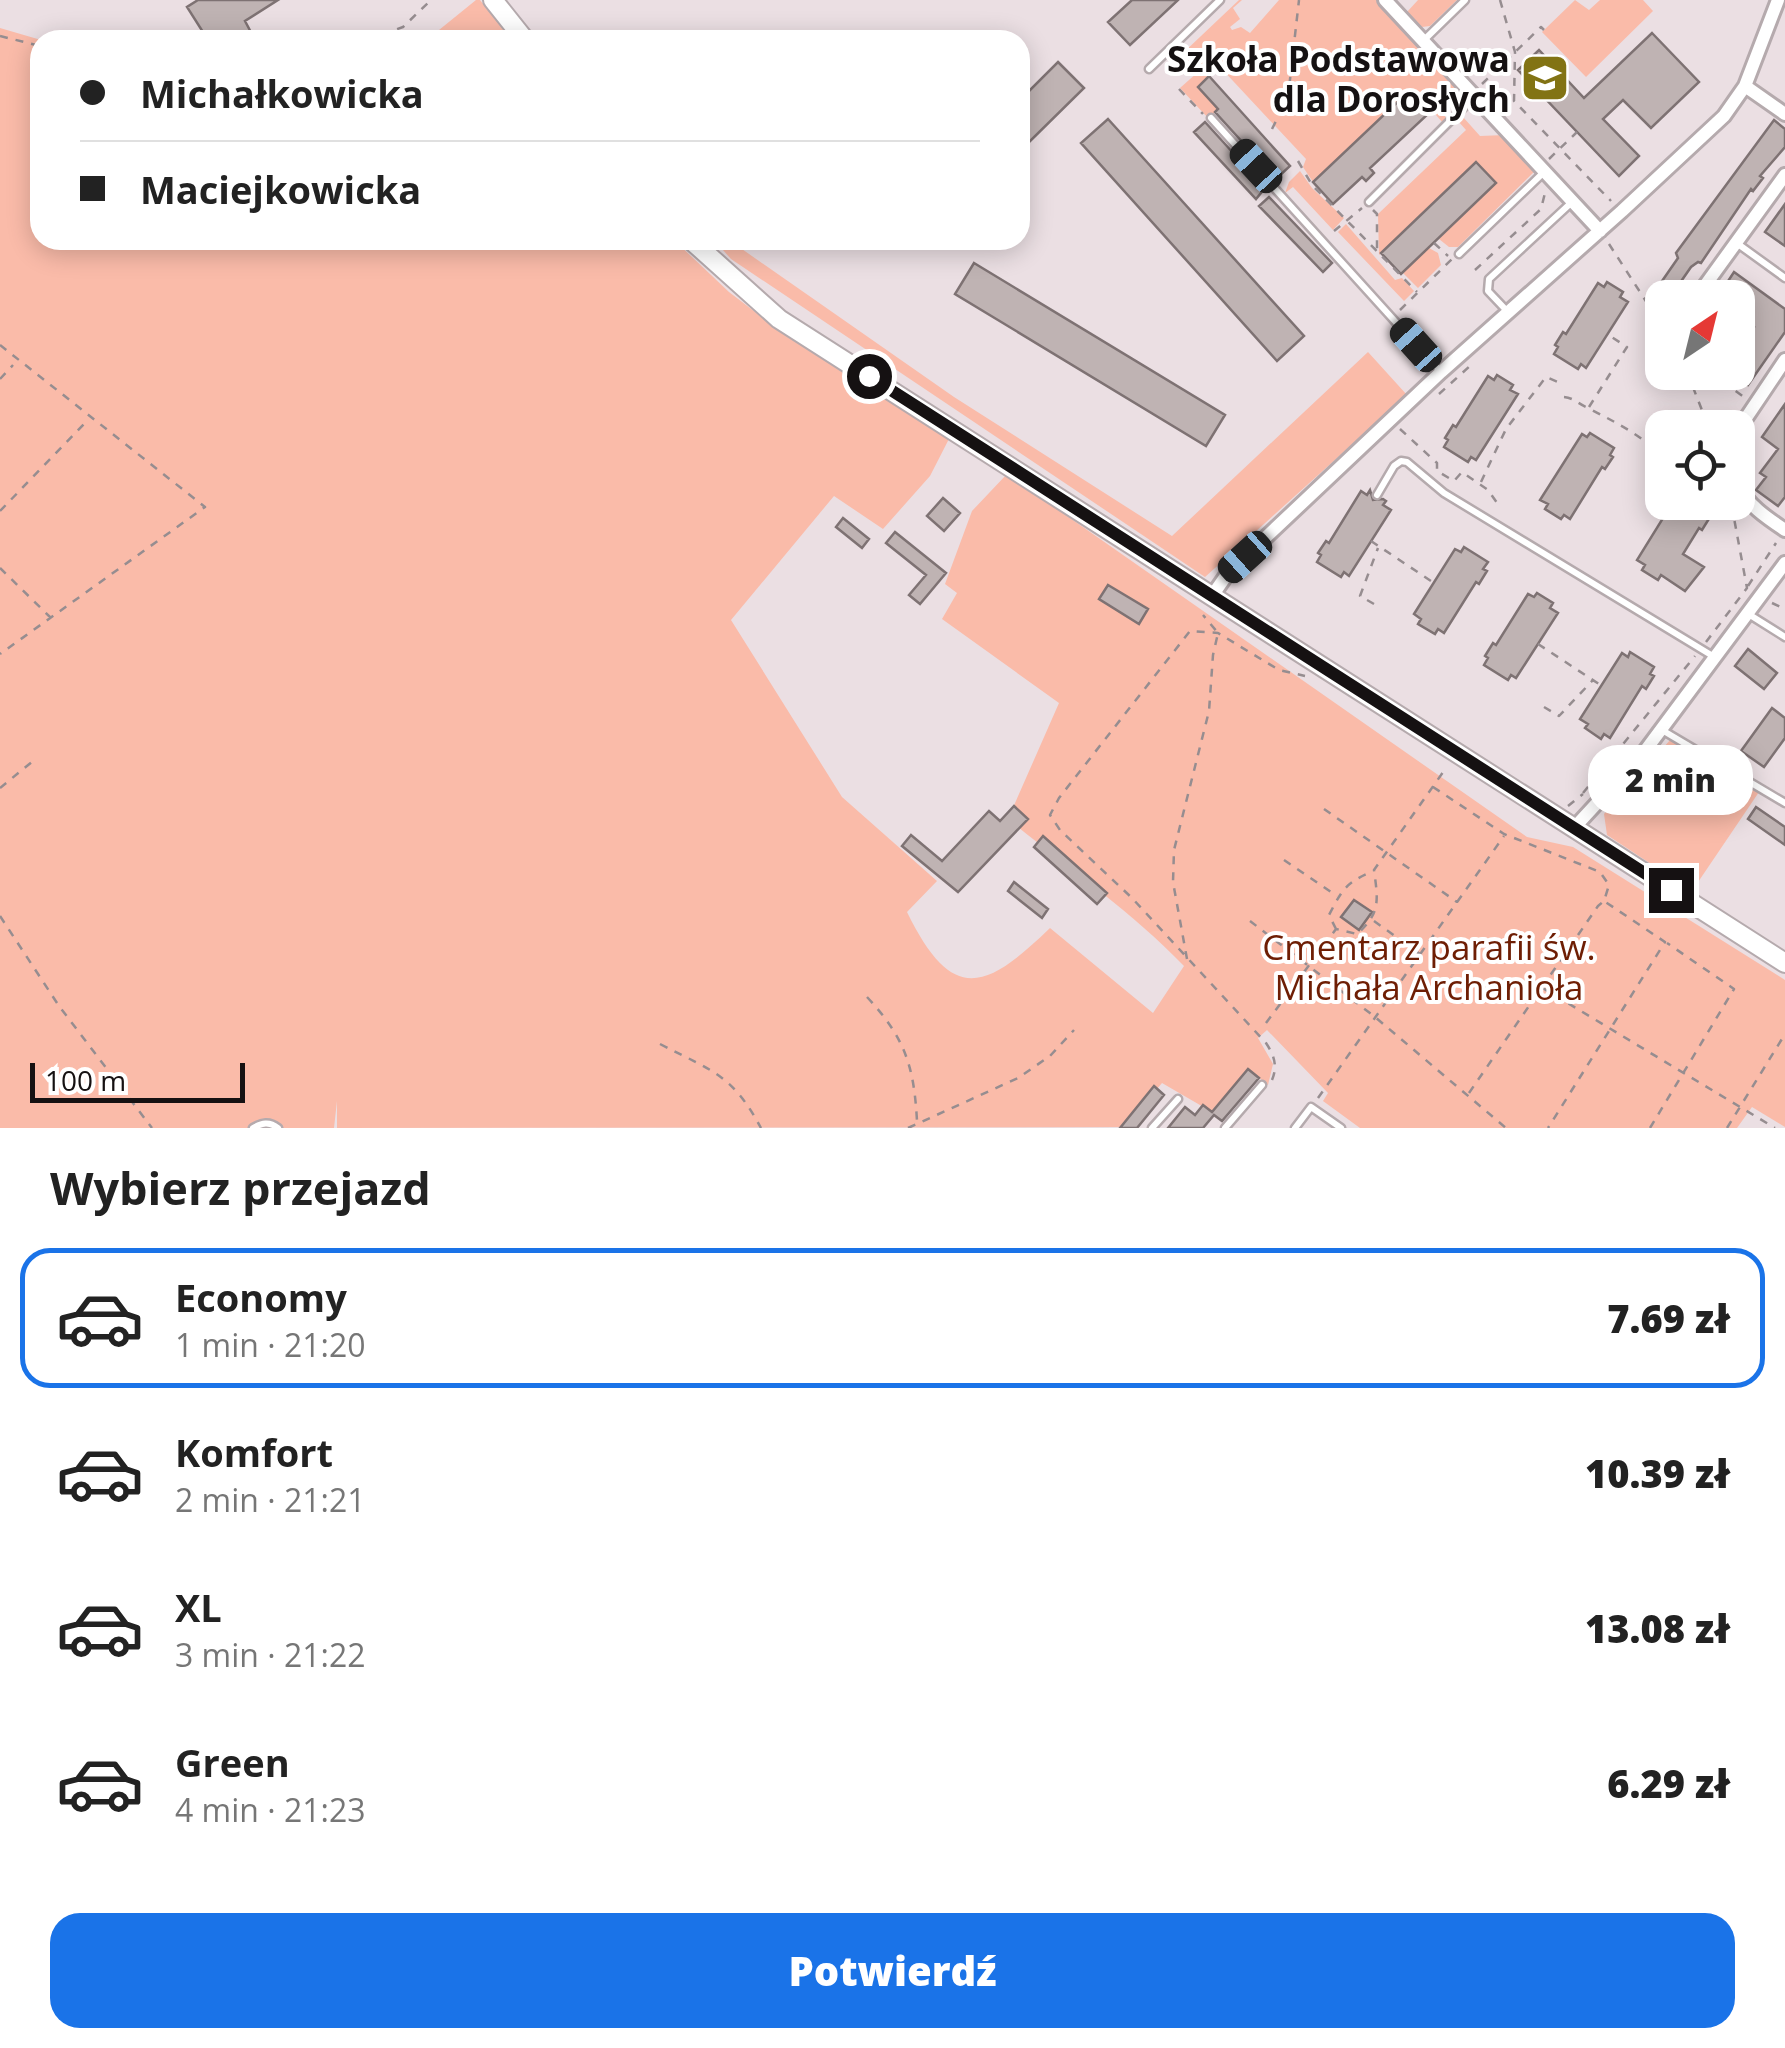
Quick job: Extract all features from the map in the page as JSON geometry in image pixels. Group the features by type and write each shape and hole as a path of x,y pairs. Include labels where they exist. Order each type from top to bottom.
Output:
{"street":[{"path":"493,0 517,30"},
{"path":"1385,0 1476,93 1602,235"},
{"path":"1206,593 1440,372 1602,235 1724,116 1745,86 1778,0"},
{"path":"1745,86 1785,114"},
{"path":"1709,280 1785,175"},
{"path":"702,250 778,319 1785,963"},
{"path":"1750,410 1785,360"},
{"path":"1755,506 1785,530"},
{"path":"1574,828 1662,730 1785,564"}],"lane":[{"path":"1149,69 1220,0"},
{"path":"1423,40 1465,0"},
{"path":"1370,202 1476,93"},
{"path":"1211,118 1440,372"},
{"path":"1460,254 1546,172"},
{"path":"1508,312 1488,290 1489,279 1572,202"},
{"path":"1736,243 1785,278"},
{"path":"1377,495 1394,466 1407,462 1444,493 1716,658"},
{"path":"1750,615 1785,638"},
{"path":"1662,730 1785,803"},
{"path":"1225,1128 1266,1084"},
{"path":"1152,1128 1178,1098"},
{"path":"1295,1128 1311,1107 1341,1128"},
{"path":"253,1128 262,1123 278,1128"}],"path":[{"path":"395,30 431,0"},
{"path":"1272,129 1288,97 1300,0"},
{"path":"1500,0 1515,52 1514,100 1616,206"},
{"path":"1476,93 1540,27 1544,30"},
{"path":"0,36 30,44"},
{"path":"1178,88 1208,120 1211,118"},
{"path":"1475,270 1541,209 1546,172 1577,132"},
{"path":"1298,161 1312,185 1417,292"},
{"path":"1334,231 1370,202 1377,214 1377,252"},
{"path":"1602,235 1645,300"},
{"path":"1434,243 1452,259"},
{"path":"1392,318 1460,254"},
{"path":"1589,408 1627,346 1608,334"},
{"path":"0,345 204,507 0,654"},
{"path":"0,379 13,366"},
{"path":"1480,484 1506,429 1546,377 1558,382"},
{"path":"1735,390 1754,404"},
{"path":"1564,397 1571,397 1645,440"},
{"path":"0,511 87,421"},
{"path":"1499,424 1506,429"},
{"path":"1400,430 1436,463 1437,470 1454,481 1462,472 1480,484 1500,508"},
{"path":"1734,520 1746,588"},
{"path":"1556,805 1570,809 1588,798 1583,794 1746,588 1785,530"},
{"path":"1371,541 1434,582"},
{"path":"1374,604 1360,596 1378,546"},
{"path":"0,568 51,618"},
{"path":"1203,614 1218,632 1279,670 1314,679"},
{"path":"1218,632 1190,631 1059,798 1050,816 1266,1043 1274,1055 1275,1072 1266,1084"},
{"path":"1187,960 1173,882 1174,850 1208,711 1218,632"},
{"path":"1538,644 1602,686"},
{"path":"1544,707 1558,716 1593,680"},
{"path":"0,788 33,761"},
{"path":"1336,929 1329,915 1338,897 1354,878 1374,870 1450,762"},
{"path":"1433,787 1504,834 1600,872 1609,884 1604,902 1468,1094"},
{"path":"1324,809 1458,902"},
{"path":"1311,1107 1504,834"},
{"path":"1284,860 1338,897"},
{"path":"1336,929 1357,934 1373,920 1378,897 1374,870"},
{"path":"1604,902 1734,990 1650,1128"},
{"path":"0,916 59,1006 152,1128"},
{"path":"1250,920 1375,1017 1506,1128"},
{"path":"1373,920 1421,955"},
{"path":"1266,1023 1336,929"},
{"path":"1548,1128 1665,942"},
{"path":"1542,987 1775,1128"},
{"path":"867,997 889,1021 908,1055 917,1123"},
{"path":"908,1128 1018,1078 1050,1056 1074,1030"},
{"path":"1727,1128 1784,1034"},
{"path":"660,1044 729,1080 762,1128"}],"green space":[{"path":"480,0 504,30 439,30"},
{"path":"1239,0 1233,8 1240,19 1230,27 1241,27 1250,33 1279,0 1377,0 1461,90 1440,110 1447,119 1443,123 1422,99 1417,102 1408,92 1313,182 1303,167 1306,159 1220,67 1198,86 1219,110 1208,118 1180,88 1198,72 1182,54"},
{"path":"1418,0 1457,0 1430,26 1422,27 1407,12"},
{"path":"1575,0 1589,10 1600,0 1643,0 1653,11 1586,77 1542,32"},
{"name":"Cmentarz parafii św. Michała Archanioła","path":"0,28 30,37 30,250 685,250 729,292 789,338 951,435 930,476 883,529 834,496 731,620 842,797 937,881 907,912 923,942 955,974 971,978 988,975 1007,965 1050,928 1153,1013 1184,966 1120,908 1008,819 1059,703 942,619 957,593 945,584 972,511 1007,474 1527,837 1573,847 1785,980 1785,1127 1752,1107 1737,1128 1360,1128 1323,1101 1328,1093 1267,1030 1258,1038 1273,1064 1268,1085 1248,1069 1212,1112 1162,1083 1157,1089 1153,1086 1120,1127 337,1128 337,1101 334,1128 0,1128"},
{"path":"1463,117 1480,136 1505,135 1536,170 1458,247 1449,247 1439,239 1495,184 1476,162 1379,255 1378,214 1466,130 1458,121"},
{"path":"1300,171 1344,218 1333,230 1293,187 1285,193"},
{"path":"1346,224 1395,280 1402,278 1414,291 1404,301 1338,232"},
{"path":"1429,248 1438,253 1441,265 1418,288 1403,273"},
{"path":"723,250 743,250 954,397 1172,536 1368,352 1407,395 1205,577"},
{"path":"1671,739 1759,792 1692,891 1607,835 1604,814"}],"building":[{"path":"198,0 278,0 245,21 250,30 202,30 187,7"},
{"path":"1132,0 1178,0 1130,45 1108,22"},
{"path":"1652,33 1699,82 1651,128 1623,100 1603,119 1639,156 1619,176 1518,70 1539,50 1584,98"},
{"path":"1058,62 1084,88 1030,141 1030,90"},
{"path":"1209,76 1290,166 1276,179 1215,112 1218,109 1198,87"},
{"path":"1408,92 1428,114 1370,168 1374,173 1366,181 1362,177 1333,204 1313,182"},
{"path":"1108,119 1304,336 1277,361 1081,143"},
{"path":"1774,120 1785,129 1785,147 1760,176 1763,178 1751,189 1701,263 1691,267 1682,280 1663,280 1678,258 1676,253"},
{"path":"1205,122 1265,188 1256,199 1194,132"},
{"path":"1476,162 1496,183 1401,274 1381,253"},
{"path":"1269,197 1332,263 1323,272 1259,206"},
{"path":"1785,204 1785,246 1765,232"},
{"path":"974,263 1225,415 1206,446 955,294"},
{"path":"1734,272 1745,280 1729,280"},
{"path":"1607,282 1623,292 1620,297 1628,302 1586,368 1581,364 1578,369 1554,354 1558,347 1555,345 1598,283 1604,287"},
{"path":"1755,287 1785,309 1785,332 1755,375"},
{"path":"1497,375 1513,385 1510,390 1518,394 1476,460 1471,457 1468,462 1444,447 1448,440 1445,438 1488,376 1494,380"},
{"path":"1785,404 1785,497 1778,506 1756,490 1766,477 1760,473 1778,449 1762,437"},
{"path":"1590,433 1614,448 1610,455 1613,457 1605,469 1602,467 1570,519 1564,515 1561,519 1545,509 1548,504 1540,500 1582,434 1587,437"},
{"path":"1370,490 1373,500 1383,499 1383,505 1391,510 1349,576 1344,572 1341,577 1317,562 1321,555 1318,553 1326,541 1329,543 1361,491 1367,495"},
{"path":"943,498 960,513 944,531 927,516"},
{"path":"843,518 869,539 862,548 836,527"},
{"path":"1662,520 1708,520 1683,554 1704,567 1685,591 1661,575 1658,580 1642,570 1645,565 1637,560"},
{"path":"895,532 946,573 920,604 909,595 926,575 886,543"},
{"path":"1464,547 1488,562 1483,569 1487,571 1444,633 1438,629 1435,634 1418,624 1421,619 1414,614 1455,549 1461,552"},
{"path":"1108,585 1148,609 1139,624 1099,599"},
{"path":"1537,593 1553,603 1550,608 1558,613 1516,678 1511,675 1508,680 1484,665 1488,658 1485,656 1528,594 1534,597"},
{"path":"1748,649 1777,673 1764,689 1735,666"},
{"path":"1630,652 1654,667 1650,674 1654,676 1646,689 1642,686 1610,738 1604,734 1601,739 1585,728 1588,724 1580,719 1622,653 1628,657"},
{"path":"1772,708 1785,718 1785,738 1764,767 1741,751"},
{"path":"1014,806 1028,819 958,892 902,846 911,835 942,861 989,811 1000,821"},
{"path":"1756,807 1785,827 1785,845 1748,819"},
{"path":"1043,836 1107,893 1097,904 1034,847"},
{"path":"1014,882 1048,909 1042,918 1008,891"},
{"path":"1354,900 1372,912 1359,930 1341,917"},
{"path":"1248,1069 1259,1078 1222,1121 1214,1115 1203,1128 1168,1128 1185,1107 1195,1115 1203,1105 1212,1112"},
{"path":"1154,1086 1164,1095 1137,1128 1120,1128"}],"place":[{"name":"Szkoła Podstawowa dla Dorosłych","path":"1545,78"}],"route":[{"path":"869,376 1671,890"}]}
